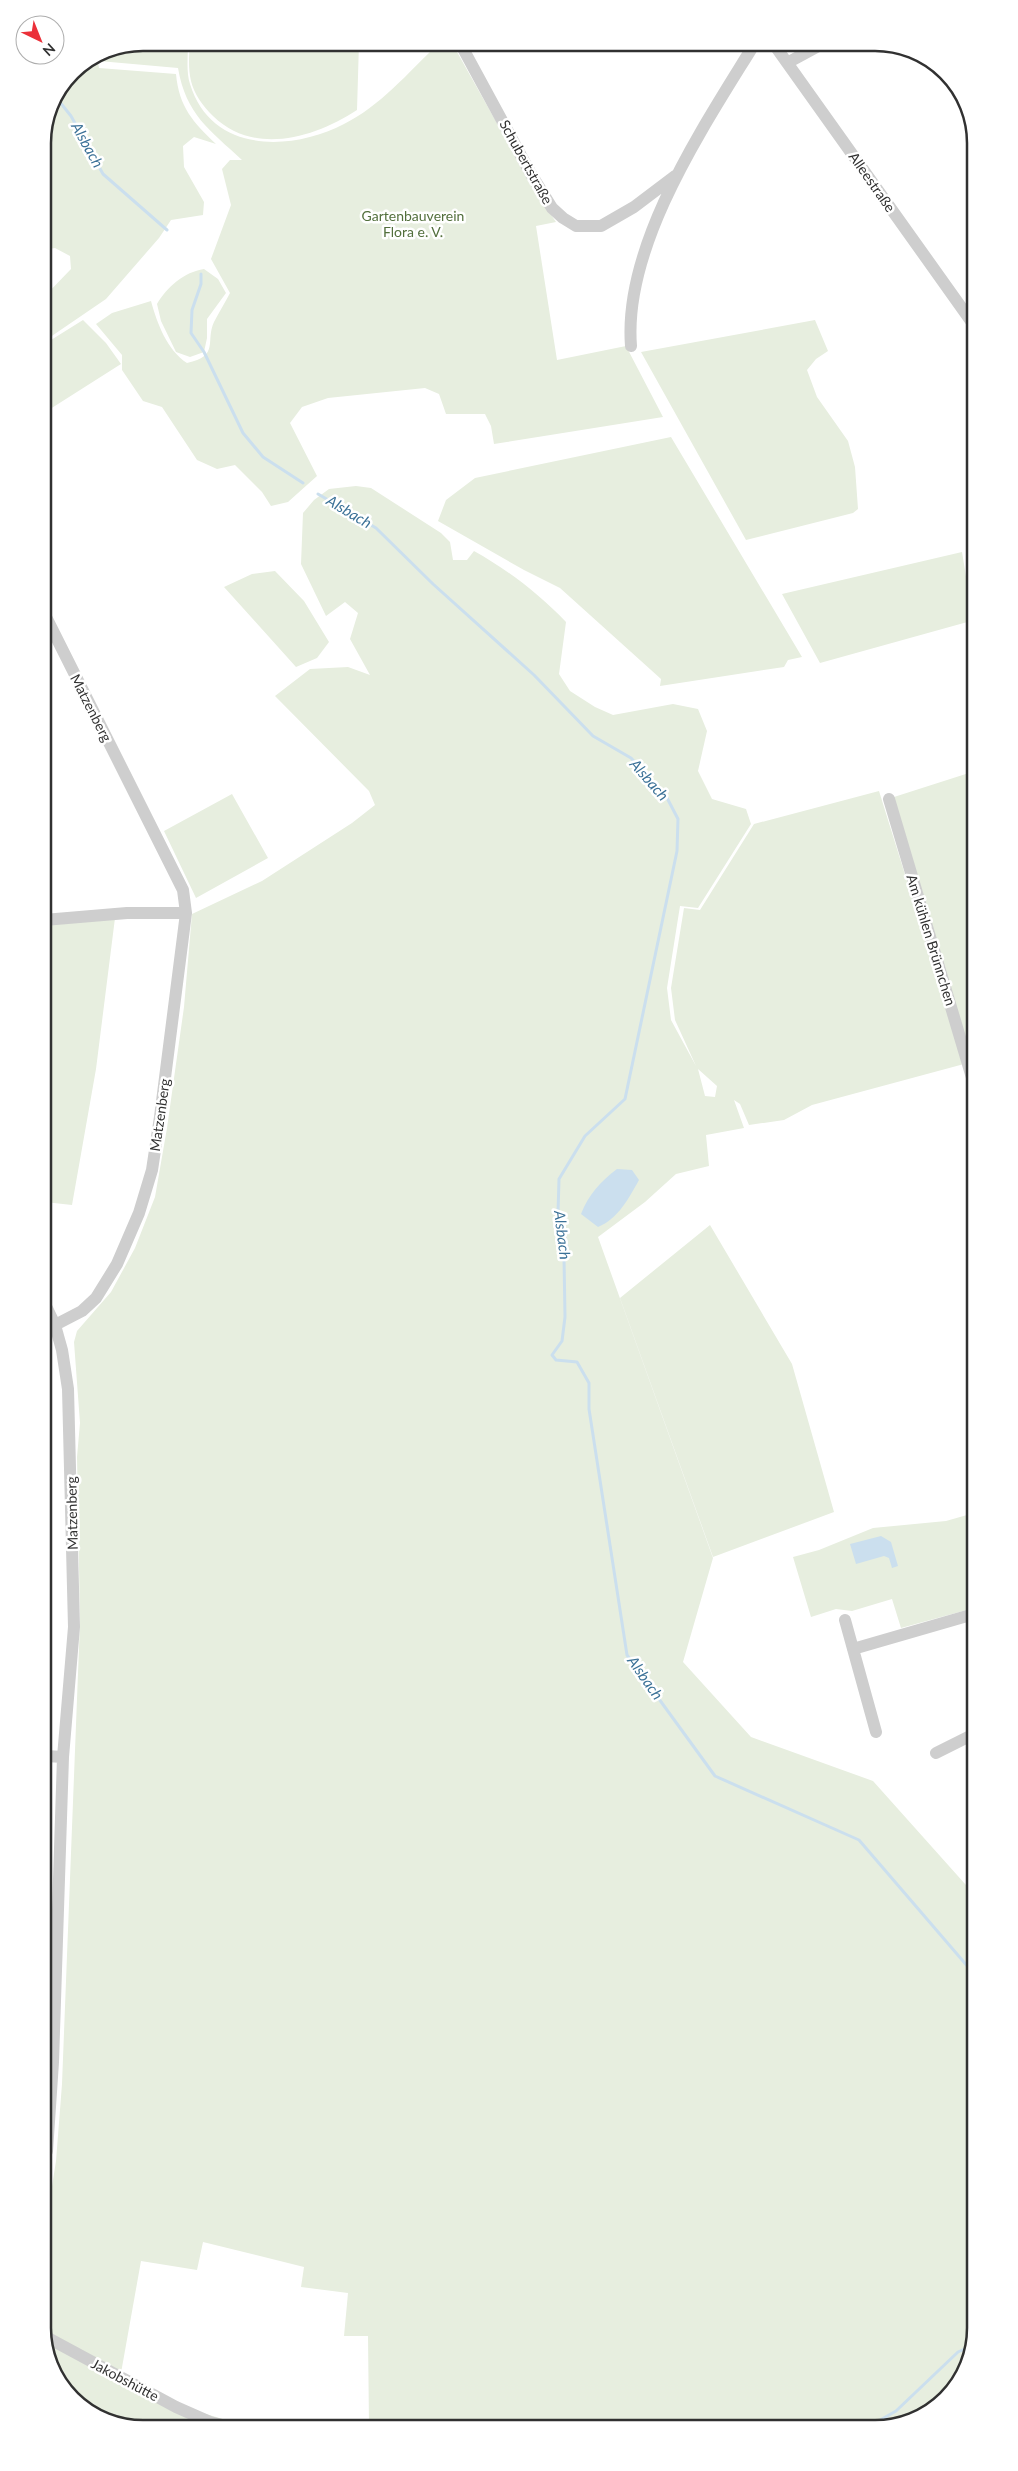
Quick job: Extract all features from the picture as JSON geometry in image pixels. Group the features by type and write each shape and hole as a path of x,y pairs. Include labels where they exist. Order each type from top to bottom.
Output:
{"street":[{"name":"Schubertstraße","path":"464,51 552,208 576,226 601,226 634,207 675,176"},
{"name":"Schubertstraße","path":"631,346 629,322 635,293 647,248 675,176 750,51"},
{"name":"Alleestraße","path":"779,51 967,315"},
{"path":"787,63 809,51"},
{"name":"Matzenberg","path":"51,627 183,890 186,913 152,1170 139,1212 117,1264 96,1298 82,1311 55,1325 66,1367 71,1441 74,1627 63,1758 51,2092"},
{"name":"Am kühlen Brünnchen","path":"888,799 967,1064"},
{"path":"51,919 127,913 186,913"},
{"path":"51,1317 55,1325"},
{"path":"853,1649 967,1616"},
{"path":"845,1620 876,1732"},
{"path":"936,1753 967,1738"},
{"path":"51,1757 63,1758"},
{"name":"Jakobshütte","path":"52,2340 176,2407 205,2420"}],"green space":[{"name":"Gartenbauverein Flora e. V.","path":"188,51 190,84 200,107 215,123 234,134 255,140 277,142 323,133 344,124 381,99 431,51 456,51 535,191 556,222 536,226 557,360 626,346 663,417 494,444 491,426 485,414 446,414 439,394 425,388 328,398 302,407 290,423 317,476 288,502 271,506 262,492 235,465 217,469 197,460 162,407 143,401 122,370 122,355 96,324 112,313 151,301 156,318 168,343 180,358 187,363 197,360 208,352 214,322 230,293 211,259 231,205 222,169 230,160 242,160 210,130 193,110 182,84 178,68 102,61 119,54 131,52"},
{"path":"190,51 359,51 357,110 340,120 303,135 265,139 247,136 229,128 213,116 199,100 192,86"},
{"path":"98,63 99,68 176,74 180,96 188,113 216,144 194,137 183,146 184,167 204,202 203,215 171,220 159,238 106,299 51,337 51,290 71,269 70,256 55,248 51,249 51,137 58,108 70,87 82,74"},
{"path":"204,269 218,279 226,293 207,319 207,338 204,352 190,357 176,352 161,321 157,304 177,281 190,273"},
{"path":"83,320 106,343 121,364 51,408 51,340"},
{"path":"815,320 828,351 816,359 807,370 817,397 848,441 855,467 858,509 853,513 746,540 641,352"},
{"path":"671,437 802,657 788,660 784,667 660,686 661,679 560,588 524,570 438,521 446,500 475,478"},
{"path":"356,486 371,488 441,533 450,542 453,560 467,560 474,551 511,574 534,592 566,622 559,674 570,691 595,707 613,715 673,704 698,709 707,731 698,771 712,799 746,809 751,824 698,908 680,906 667,988 671,1020 696,1066 675,1020 671,988 684,908 700,910 754,824 879,791 964,1064 812,1105 784,1120 749,1125 740,1104 734,1100 744,1128 706,1135 709,1166 676,1174 645,1202 598,1237 713,1558 683,1662 751,1737 873,1781 967,1886 966,2340 962,2358 948,2384 936,2397 926,2404 899,2417 875,2420 369,2420 368,2336 344,2336 348,2293 301,2287 304,2267 203,2242 197,2270 141,2261 121,2373 196,2411 226,2420 137,2420 113,2415 87,2401 78,2393 61,2369 54,2352 51,2328 51,2193 56,2161 62,2084 80,1622 77,1457 80,1423 74,1342 77,1331 111,1292 135,1248 155,1197 184,1007 192,914 262,881 352,823 375,805 369,791 275,696 310,669 348,667 370,675 350,639 358,613 345,602 326,616 301,564 303,513 314,500 329,489","holes":["698,1069 717,1086 715,1097 705,1096"]},
{"path":"962,552 967,583 967,622 820,663 782,594"},
{"path":"275,571 304,601 329,642 317,658 296,667 224,587 252,574"},
{"path":"967,774 967,1044 894,797"},
{"path":"232,794 268,858 196,898 164,831"},
{"path":"115,918 96,1069 72,1205 51,1203 51,924"},
{"path":"710,1225 792,1364 834,1512 713,1557 620,1298"},
{"path":"967,1515 967,1610 901,1628 892,1599 852,1611 836,1609 811,1617 793,1557 819,1550 873,1528 946,1521"}],"water":[{"path":"617,1169 632,1170 639,1180 627,1201 617,1213 598,1227 581,1214 596,1189"},
{"path":"881,1536 891,1542 898,1566 892,1568 889,1558 884,1556 856,1564 850,1544"}],"waterway":[{"name":"Alsbach","path":"61,103 71,116 103,174 167,230"},
{"name":"Alsbach","path":"201,274 201,284 192,310 191,333 204,352 243,433 263,457 303,483"},
{"name":"Alsbach","path":"318,494 376,528 433,584 534,675 593,736 631,758 665,794 678,819 677,851 625,1099 585,1136 559,1179 558,1213 567,1246 564,1257 565,1317 562,1341 552,1355 556,1360 577,1362 589,1383 589,1409 627,1655 715,1776 859,1840 967,1966"},
{"path":"881,2419 896,2411 958,2352 964,2349"}]}
